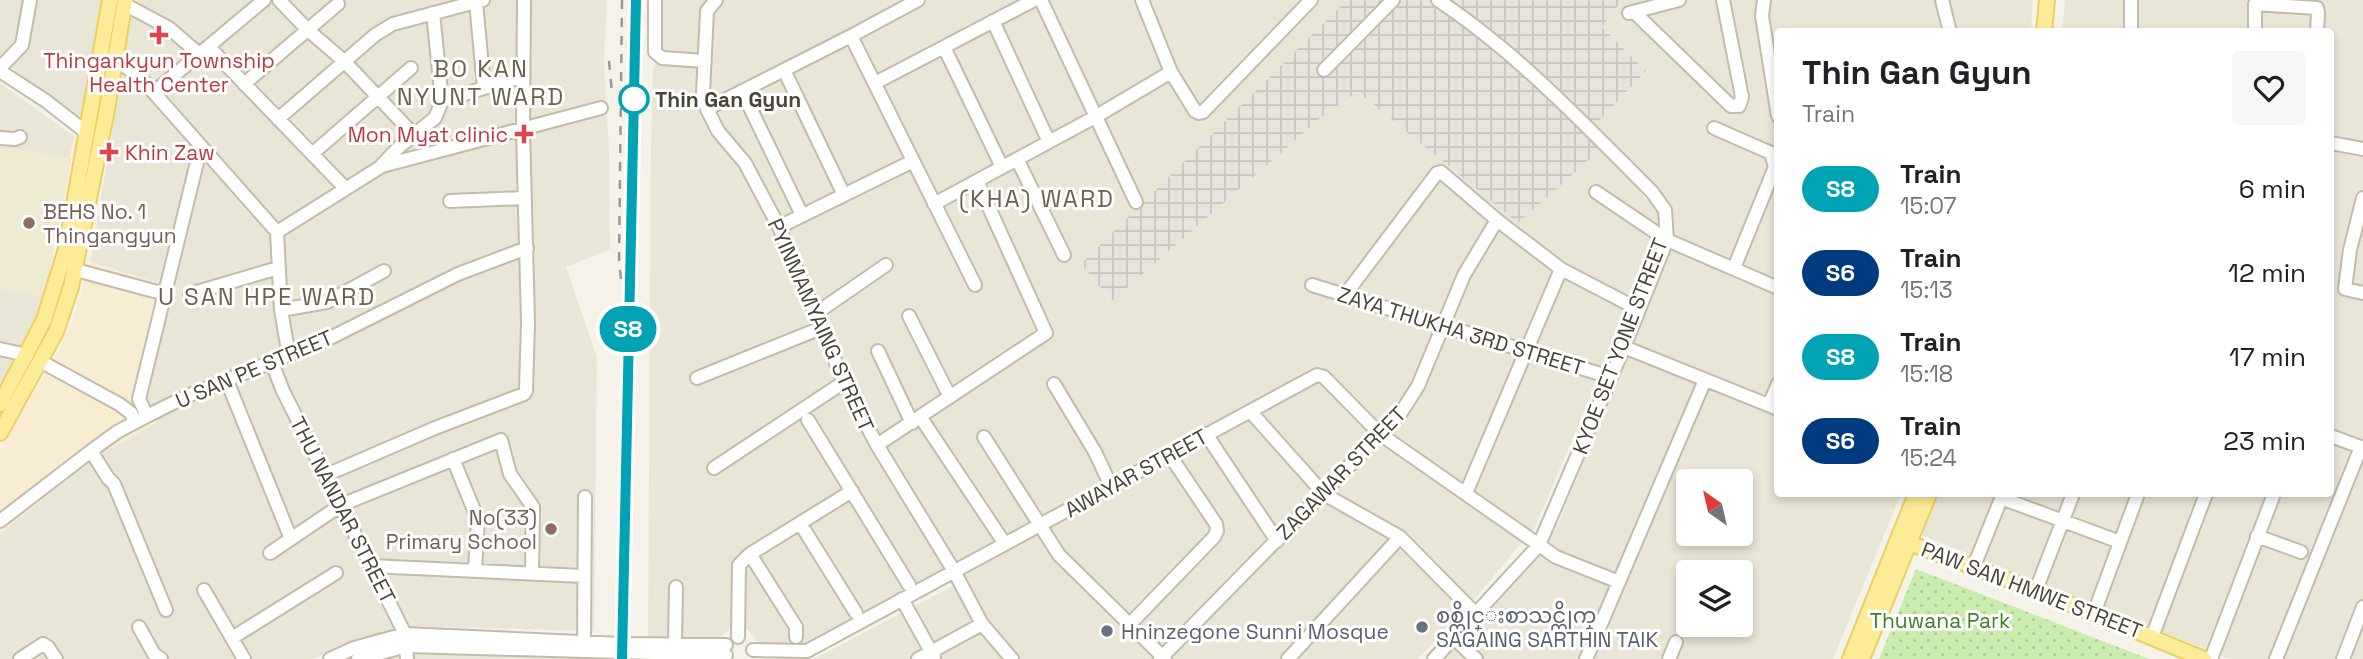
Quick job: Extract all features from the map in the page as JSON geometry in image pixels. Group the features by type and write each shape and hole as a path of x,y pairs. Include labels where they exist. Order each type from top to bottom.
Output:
{"main road":[{"path":"2044,28 2047,0"},
{"path":"2053,28 2056,0"},
{"path":"0,432 33,358 44,320 73,251 95,134 100,57 120,1"},
{"path":"95,134 116,60 120,1"},
{"path":"0,404 56,331 76,270 73,251"},
{"path":"1862,659 1904,541 1915,497"},
{"path":"1850,659 1904,541 1927,497"},
{"name":"PAW SAN HMWE STREET","path":"1904,541 2036,590 2204,659"}],"street":[{"path":"30,0 22,45 0,70 95,134"},
{"path":"154,92 264,0"},
{"path":"279,0 344,61 414,135"},
{"path":"326,475 435,428 524,394 527,373 527,248 523,130 524,0"},
{"path":"655,0 655,52 662,58 705,61"},
{"name":"PYINMAMYAING STREET","path":"716,0 707,11 703,93 707,109 718,131 745,163 779,227 844,382 877,445 954,571 982,624 1012,659"},
{"path":"707,109 918,0"},
{"path":"875,83 1034,0"},
{"path":"1041,0 1136,202"},
{"path":"1142,0 1171,72 1195,111 1203,112 1311,0"},
{"path":"1324,70 1393,0"},
{"name":"KYOE SET YONE STREET","path":"1434,659 1539,545 1625,346 1667,240 1665,210 1652,192 1541,80 1473,23 1438,0"},
{"path":"1679,0 1630,13 1731,106 1739,106 1742,97 1723,0"},
{"path":"1764,0 1762,16 1774,91"},
{"path":"1942,0 1949,28"},
{"path":"2131,0 2131,28"},
{"path":"120,1 204,51 244,84 345,188"},
{"path":"278,119 375,35 393,24 480,1 484,88"},
{"path":"244,84 338,4"},
{"path":"2255,28 2255,5 2316,8 2317,28"},
{"path":"382,166 400,146 435,118 442,101 433,13"},
{"path":"993,21 1049,142"},
{"path":"851,36 975,285"},
{"path":"944,47 1002,167"},
{"path":"100,57 116,60 140,76 276,232 281,310 289,356"},
{"path":"312,154 411,68"},
{"path":"784,70 844,195"},
{"path":"934,204 1095,117 1171,72"},
{"path":"442,101 523,76"},
{"path":"742,91 802,215"},
{"path":"276,232 382,166 601,108"},
{"path":"1714,128 1771,153 1774,160"},
{"path":"0,138 15,139 20,136"},
{"path":"2334,144 2363,149"},
{"path":"141,419 139,399 201,146"},
{"path":"1017,159 1064,255"},
{"path":"779,227 913,161"},
{"path":"1345,295 1437,173 1441,172 1497,220 1561,269 1638,309"},
{"path":"1734,268 1774,174"},
{"path":"877,445 1046,333 978,181"},
{"path":"1596,192 1667,240 1774,286"},
{"path":"450,201 524,198"},
{"path":"2363,198 2345,289 2363,293"},
{"name":"ZAGAWAR STREET","path":"1162,658 1401,414 1418,386 1464,275 1497,220"},
{"name":"U SAN PE STREET","path":"0,521 90,451 141,419 185,397 289,356 458,274 527,248"},
{"path":"816,314 886,265"},
{"path":"190,294 278,268"},
{"path":"1466,493 1561,269"},
{"path":"76,270 165,293"},
{"path":"281,310 327,302 384,271"},
{"name":"ZAYA THUKHA 3RD STREET","path":"1312,285 1610,377"},
{"path":"909,316 950,397"},
{"path":"697,378 821,328"},
{"path":"1625,346 1774,407"},
{"path":"0,349 33,358 119,404 141,419"},
{"path":"878,351 917,420 1004,544"},
{"name":"THU NANDAR STREET","path":"272,363 283,391 371,566 407,646"},
{"name":"AWAYAR STREET","path":"751,655 807,651 1317,375 1325,377 1381,434"},
{"path":"227,380 291,539"},
{"path":"1586,659 1706,380"},
{"path":"714,468 844,382"},
{"path":"1055,384 1111,486"},
{"path":"1250,411 1324,494 1400,537 1476,614"},
{"path":"808,420 909,585"},
{"path":"1206,434 1277,541"},
{"path":"1381,434 1556,557 1619,582"},
{"path":"984,437 1059,555 1162,658"},
{"path":"2276,659 2362,447 2334,437"},
{"path":"270,553 341,505 498,440 503,442 510,474 533,507 532,573"},
{"path":"90,451 114,484 166,610"},
{"path":"1130,624 1217,531 1216,524 1169,454"},
{"path":"453,459 478,520 475,570"},
{"path":"738,637 739,565 750,554 852,491"},
{"path":"584,647 585,497"},
{"path":"1974,566 2002,497"},
{"path":"2004,497 2120,542"},
{"path":"2036,590 2072,497"},
{"path":"2094,613 2137,497"},
{"path":"2152,637 2205,497"},
{"path":"2211,659 2273,497"},
{"path":"800,523 856,612"},
{"path":"2257,536 2301,552"},
{"path":"1288,659 1400,537"},
{"path":"750,554 796,627 796,637"},
{"path":"371,566 583,576"},
{"path":"232,638 336,573"},
{"path":"675,644 676,587"},
{"path":"204,590 244,659"},
{"path":"902,599 933,655"},
{"path":"2343,659 2358,637 2363,607"},
{"path":"918,659 933,655 982,624"},
{"path":"139,627 154,654 161,659"},
{"path":"727,653 731,639 738,637 747,639 751,655"},
{"path":"1454,638 1476,659"},
{"path":"1669,659 1676,642"},
{"path":"20,659 43,644 56,659"},
{"path":"584,647 675,644 727,653"},
{"path":"336,658 354,648 407,646 584,647 727,653"},
{"path":"358,659 407,646"}],"shaded area":[{"path":"0,0 102,0 81,118 0,59"},
{"path":"132,0 607,0 604,61 609,150 610,249 566,267 597,357 594,631 409,626 349,643 313,659 0,659 0,534 91,460 157,422 147,398 173,287 90,262"},
{"path":"662,0 707,0 700,8 697,91 702,114 714,134 741,166 775,230 843,391 875,454 948,571 808,643 759,643 747,629 729,629 719,639 648,637 651,145 653,68 662,51"},
{"path":"723,0 1347,0 1081,264 1111,301 1324,115 1358,92 1518,222 1601,149 1659,215 1658,239 1535,527 1477,596 1418,659 1020,659 989,626 884,448 849,379 786,230 720,126 708,94 711,14"},
{"path":"1347,0 1428,0 1468,28 1535,84 1601,149 1518,223 1358,92 1324,115 1112,301 1081,264"},
{"path":"1448,0 1622,0 1602,27 1646,71 1594,126 1544,76 1478,21"},
{"path":"1622,0 2033,0 2031,28 1774,28 1774,402 1632,344 1672,247 1671,209 1594,126 1645,71 1602,27"},
{"path":"2065,0 2363,0 2363,659 2230,659 1919,534 1935,497 2334,497 2334,28 2062,28"},
{"name":"BEHS No. 1 Thingangyun","path":"0,83 74,136 44,297 31,331 0,383"},
{"name":"BEHS No. 1 Thingangyun","path":"0,146 72,158 44,297 0,289"},
{"path":"90,262 173,287 148,398 157,422 91,460 0,534 0,450 58,353 73,320"},
{"path":"1627,356 1774,416 1774,497 1900,497 1833,659 1444,659 1533,561 1556,529"},
{"path":"955,585 980,634 1002,659 814,659"},
{"path":"430,651 595,657 595,659 381,659"}],"green space":[{"name":"Thuwana Park","path":"1916,569 2149,659 1879,659"}],"railway":[{"path":"622,0 619,263 622,286"},
{"path":"622,659 636,0"},
{"path":"609,61 612,93"}],"train":[{"name":"S8","path":"622,659 636,0"}],"place":[{"name":"Thingankyun Township Health Center","path":"159,35"},
{"name":"Thin Gan Gyun","path":"634,99"},
{"name":"Mon Myat clinic","path":"524,134"},
{"name":"Khin Zaw","path":"109,152"},
{"name":"BEHS No. 1 Thingangyun","path":"29,223"},
{"name":"No(33) Primary School","path":"551,529"},
{"name":"စစ္ကိုင္းစာသင္တိုက္ SAGAING SARTHIN TAIK","path":"1422,627"},
{"name":"Hninzegone Sunni Mosque","path":"1107,631"}],"district":[{"name":"BO KAN NYUNT WARD","path":"481,82"},
{"name":"(KHA) WARD","path":"1037,198"},
{"name":"U SAN HPE WARD","path":"267,296"}]}
